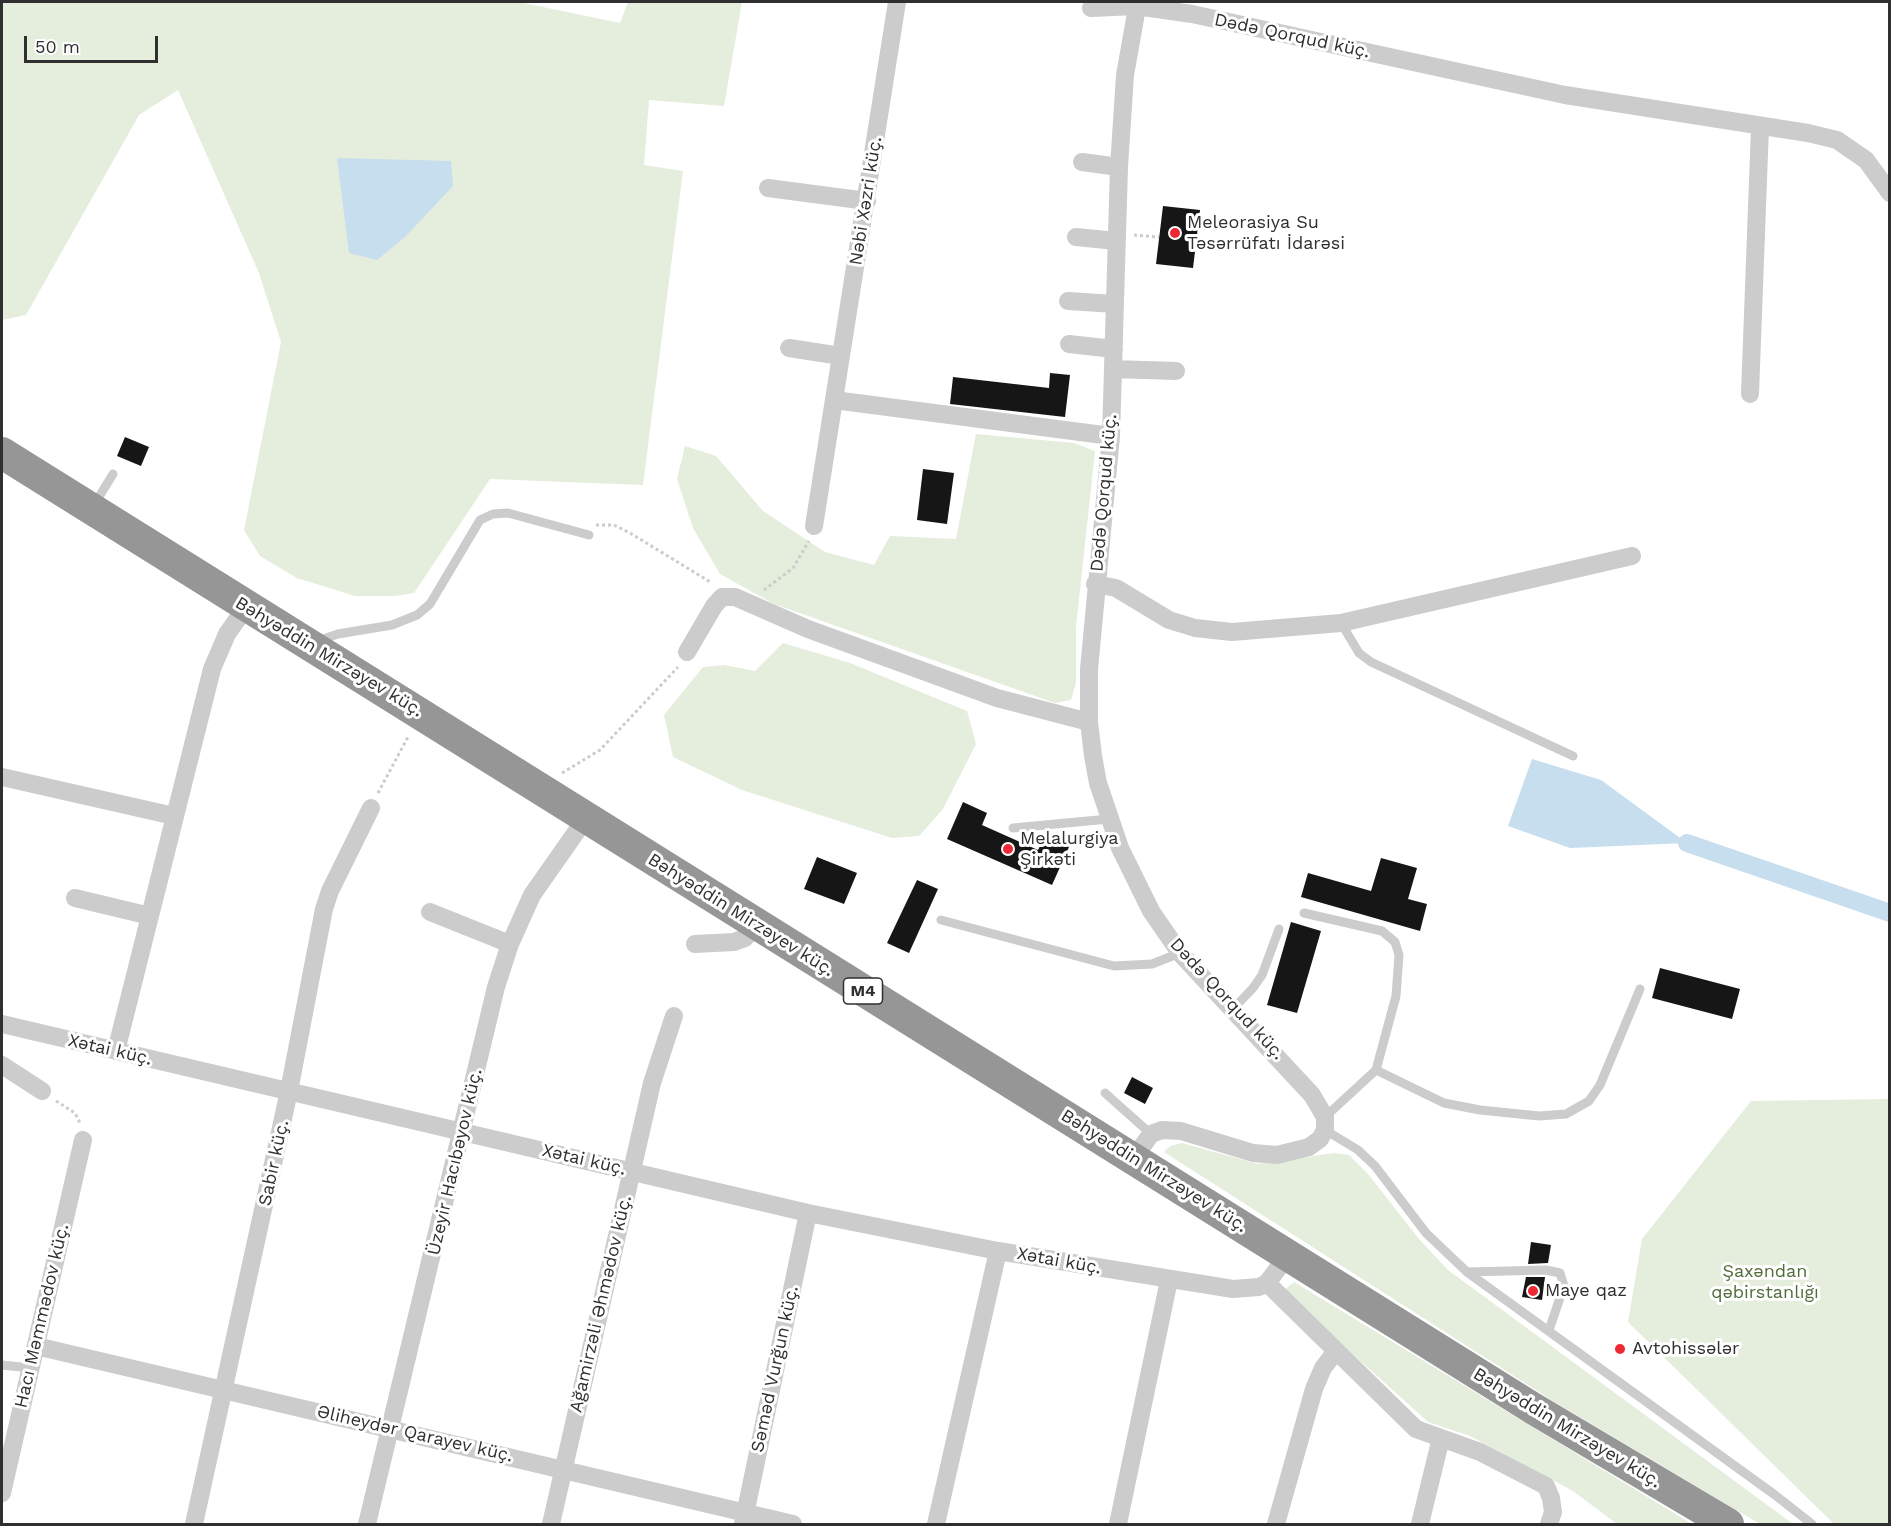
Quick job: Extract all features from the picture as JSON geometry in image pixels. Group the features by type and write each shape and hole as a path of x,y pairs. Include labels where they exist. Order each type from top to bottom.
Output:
{"highway":[{"name":"Bəhyəddin Mirzəyev küç.","path":"2,453 757,925 1143,1146 1288,1255 1534,1409 1728,1524"}],"street":[{"name":"Nəbi Xəzri küç.","path":"814,526 897,2"},
{"path":"1091,8 1137,3"},
{"name":"Dədə Qorqud küç.","path":"1325,1124 1312,1095 1296,1074 1180,953 1151,911 1120,848 1098,783 1089,722 1089,669 1095,584 1111,436 1116,237 1125,75 1137,3 1565,95 1837,140 1866,160 1890,193"},
{"path":"1750,394 1760,127"},
{"path":"1082,162 1119,167"},
{"path":"768,188 867,201"},
{"path":"1076,237 1116,237"},
{"path":"1068,301 1115,304"},
{"path":"1069,344 1114,349"},
{"path":"789,348 841,356"},
{"path":"1113,369 1176,371"},
{"path":"834,400 1111,436"},
{"name":"Dədə Qorqud küç.","path":"1095,584 1116,588 1169,620 1194,628 1232,632 1341,624 1632,556"},
{"path":"687,652 714,606 722,597 735,597 808,629 997,698 1089,722"},
{"path":"116,1051 174,816 218,652 246,607"},
{"path":"2,777 174,816"},
{"name":"Sabir küç.","path":"194,1524 289,1091 324,909 330,891 371,808"},
{"name":"Üzeyir Hacıbəyov küç.","path":"367,1524 496,987 510,945 532,895 586,818"},
{"path":"75,898 150,916"},
{"path":"430,912 510,945"},
{"path":"695,944 734,942 745,938 757,925"},
{"name":"Ağamirzəli Əhmədov küç.","path":"551,1524 652,1083 674,1016"},
{"name":"Xətai küç.","path":"2,1024 808,1213 998,1251 1169,1280 1233,1289 1259,1287 1267,1283"},
{"path":"2,1065 42,1091"},
{"path":"1143,1146 1162,1130 1181,1131 1229,1147 1277,1155 1310,1147 1320,1139 1325,1124"},
{"name":"Hacı Məmmədov küç.","path":"2,1493 83,1140"},
{"name":"Səməd Vurğun küç.","path":"744,1519 808,1213"},
{"path":"936,1524 998,1251"},
{"path":"1288,1255 1267,1283 1416,1429 1480,1452 1533,1477 1546,1486 1552,1504 1549,1524"},
{"path":"1118,1524 1169,1280"},
{"name":"Əliheydər Qarayev küç.","path":"36,1346 225,1388 563,1470 744,1519 793,1524"},
{"path":"1276,1524 1314,1389 1323,1368 1336,1351"},
{"path":"1420,1524 1441,1438"}],"lane":[{"path":"91,509 113,474"},
{"path":"316,648 326,638 338,634 392,625 417,615 430,604 480,520 493,514 508,513 586,535"},
{"path":"1341,624 1359,653 1371,662 1573,756"},
{"path":"1014,828 1109,819"},
{"path":"1304,913 1382,931 1395,942 1399,955 1396,996 1376,1070 1325,1124 1375,1166 1426,1233 1467,1272 1549,1329 1812,1524"},
{"path":"941,920 1114,966 1152,964 1180,953"},
{"path":"1233,1009 1262,975 1279,929"},
{"path":"1376,1070 1444,1102 1480,1110 1539,1116 1566,1114 1589,1101 1600,1085 1640,989"},
{"path":"1105,1093 1143,1146"},
{"path":"1467,1272 1546,1270 1560,1273 1564,1286 1549,1329"},
{"path":"2,1365 31,1368"}],"path":[{"path":"1116,237 1159,237"},
{"path":"586,535 601,524 614,525 630,532 715,585 722,597"},
{"path":"748,603 793,568 805,550 814,526"},
{"path":"546,792 558,775 600,750 667,682 687,652"},
{"path":"371,808 421,713"},
{"path":"42,1091 75,1113 80,1123 83,1140"}],"green space":[{"path":"2,2 519,2 620,23 628,2 742,2 724,106 649,100 644,165 683,171 643,485 490,479 414,593 395,596 355,596 297,578 260,556 244,530 281,342 259,273 178,90 139,115 26,315 2,320"},
{"path":"976,434 1074,443 1095,451 1076,627 1076,683 1071,700 1055,703 774,604 720,574 693,528 677,479 685,446 716,456 763,511 825,552 874,565 890,536 956,539"},
{"path":"783,643 850,663 967,711 976,744 943,809 919,836 892,838 742,790 673,757 664,715 703,667 724,665 755,671"},
{"name":"Şaxəndan qəbirstanlığı","path":"1889,1099 1889,1524 1834,1524 1628,1322 1642,1239 1751,1101"},
{"path":"1182,1143 1258,1164 1334,1153 1349,1155 1368,1174 1419,1239 1448,1270 1793,1524 1760,1524 1553,1401 1164,1152 1170,1146"},
{"path":"1294,1282 1692,1524 1617,1524 1573,1491 1470,1436 1428,1422 1283,1291"}],"water":[{"path":"337,158 451,161 453,186 405,237 377,260 349,253"},
{"path":"1532,759 1601,780 1687,843 1570,848 1508,826"}],"building":[{"path":"1163,206 1200,210 1193,268 1156,264"},
{"path":"1050,373 1070,375 1065,417 950,404 953,377 1049,388"},
{"path":"125,437 149,447 141,466 117,456"},
{"path":"923,469 954,473 947,524 917,520"},
{"path":"963,802 987,813 982,825 1038,850 1045,836 1069,847 1052,885 947,839"},
{"path":"817,857 857,873 844,904 804,889"},
{"path":"1381,858 1417,868 1408,899 1427,904 1420,931 1301,897 1308,873 1371,891"},
{"path":"917,880 938,889 909,953 887,943"},
{"path":"1291,922 1321,931 1297,1013 1267,1005"},
{"path":"1660,968 1740,989 1732,1019 1652,998"},
{"path":"1132,1077 1153,1088 1145,1104 1124,1093"},
{"path":"1531,1242 1551,1245 1548,1263 1528,1264"},
{"path":"1526,1277 1545,1277 1542,1300 1522,1297"}],"waterway":[{"path":"1687,843 1890,913"}],"place":[{"name":"Meleorasiya Su Təsərrüfatı İdarəsi","path":"1175,233"},
{"name":"Melalurgiya Şirkəti","path":"1008,849"},
{"name":"Maye qaz","path":"1533,1291"},
{"name":"Avtohissələr","path":"1620,1349"}]}
